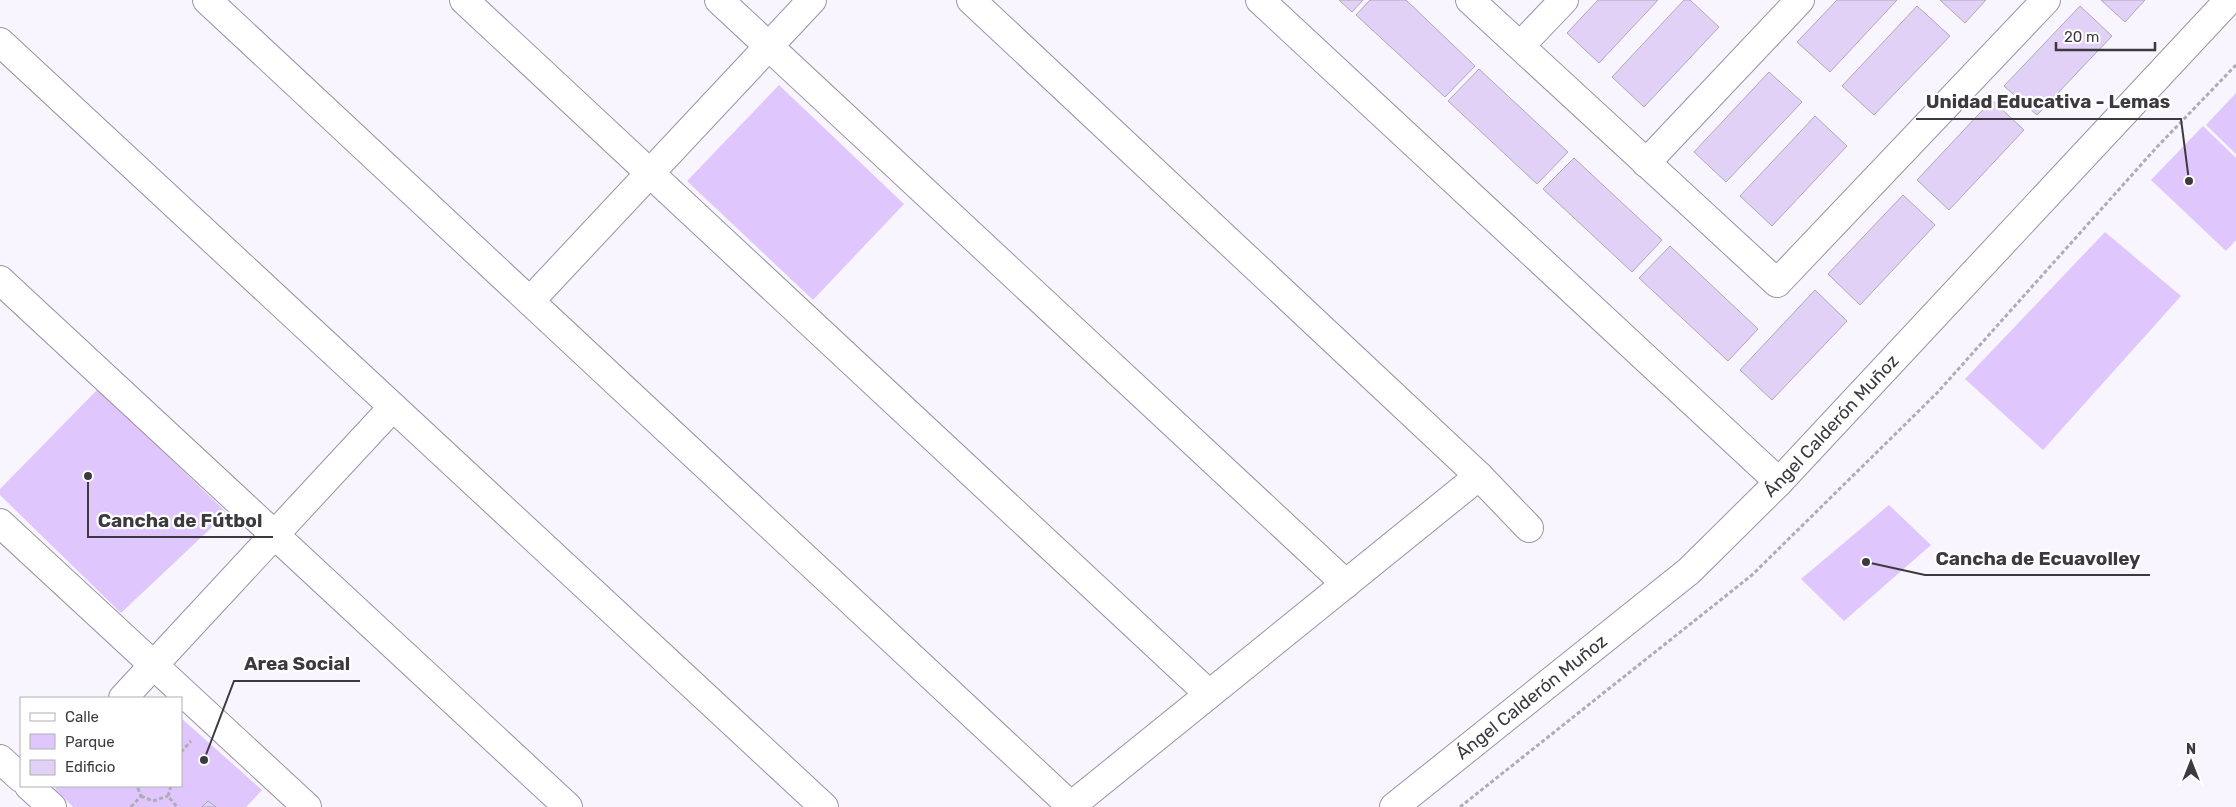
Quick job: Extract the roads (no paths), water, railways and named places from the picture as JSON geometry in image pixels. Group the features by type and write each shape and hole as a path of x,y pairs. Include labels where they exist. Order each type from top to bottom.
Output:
{"street":[{"path":"207,0 1071,806 1479,476"},
{"path":"464,0 1208,694"},
{"path":"718,0 1346,584"},
{"path":"530,301 812,0"},
{"path":"971,0 1479,476 1530,528"},
{"path":"1260,0 1779,482"},
{"path":"1470,0 1776,283 2046,0"},
{"path":"1520,46 1564,0"},
{"path":"1646,163 1800,0"},
{"name":"Ángel Calderón Muñoz","path":"1394,807 1689,571 1779,482 2229,0"},
{"path":"0,42 824,807"},
{"path":"0,280 568,807"},
{"path":"123,697 393,407"},
{"path":"0,522 307,807"},
{"path":"0,759 20,779"}],"place":[{"name":"Unidad Educativa - Lemas","path":"2189,181"},
{"name":"Cancha de Fútbol","path":"88,476"},
{"name":"Cancha de Ecuavolley","path":"1866,562"},
{"name":"Area Social","path":"204,760"}]}
